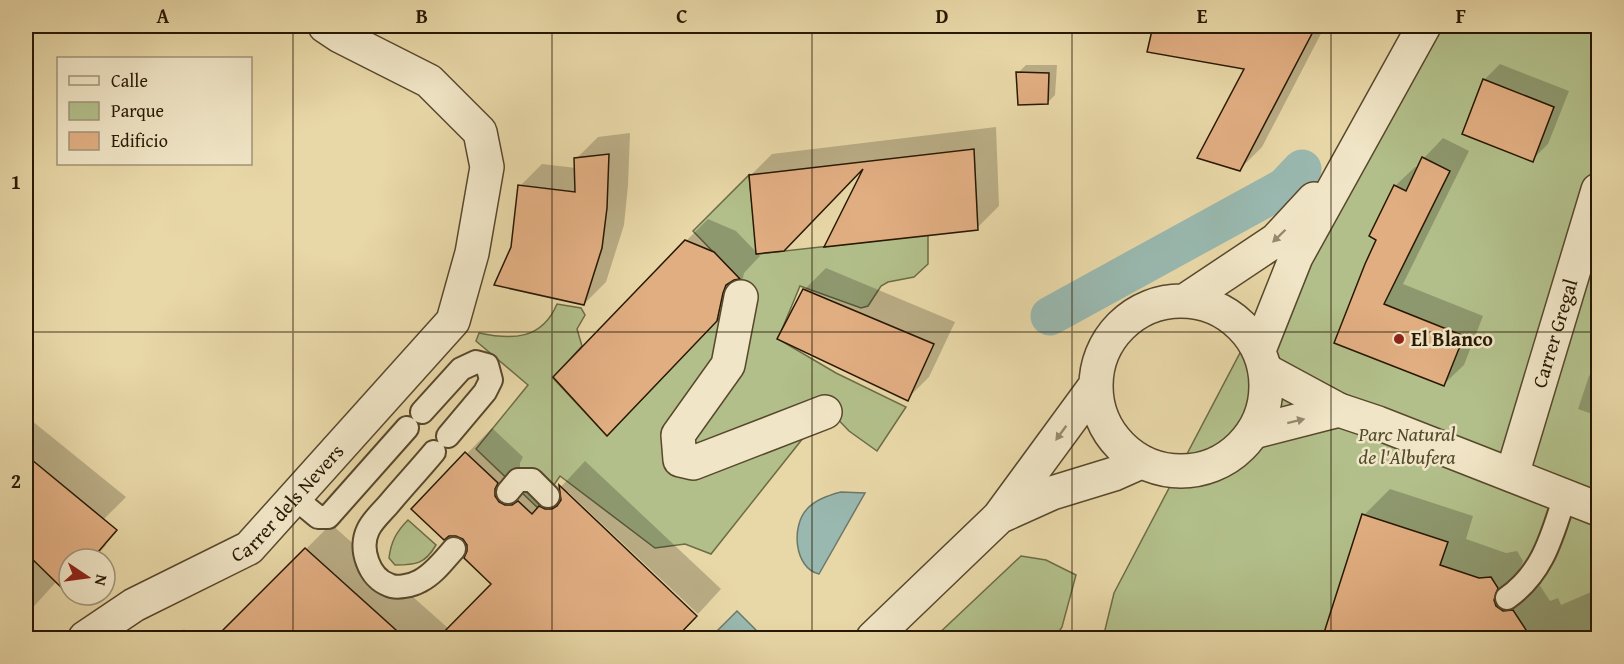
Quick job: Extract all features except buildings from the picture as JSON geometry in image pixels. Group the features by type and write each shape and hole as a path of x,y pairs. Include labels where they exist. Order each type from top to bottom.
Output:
{"street":[{"name":"Carrer dels Nevers","path":"85,639 134,605 249,548 453,321 472,253 487,167 480,132 429,81 340,36 325,26"},
{"path":"1424,26 1296,257 1262,360 1265,402 1253,432 1236,451 1215,465 1190,471 1164,470 1141,462 1122,448 1107,430 1099,409 1095,386 1100,359 1112,335 1132,315 1157,303 1186,300 1213,306 1232,316 1247,331 1262,360 1340,410 1599,509"},
{"path":"1186,300 1275,240 1348,163"},
{"name":"Carrer Gregal","path":"1512,475 1599,190"},
{"path":"741,297 728,365 678,435 680,460 693,463 825,412"},
{"path":"873,639 999,517 1095,386"},
{"path":"1253,432 1340,410"},
{"path":"999,517 1052,493 1114,474 1141,462"}],"lane":[{"path":"295,498 318,518 328,517 461,369 476,362 487,365 491,380 485,392 377,518 368,531 363,546 367,562 375,575 389,586 420,582 454,549"},
{"path":"508,492 518,480 532,480 548,496"},
{"path":"1507,598 1522,587 1543,558 1565,496"}],"green space":[{"name":"Parc Natural de l'Albufera","path":"1420,26 1598,26 1598,638 1103,638 1114,593 1328,185"},
{"path":"749,175 757,254 928,235 928,264 914,277 888,282 881,286 868,306 861,308 800,286 778,339 836,373 906,407 877,451 849,431 827,408 711,554 685,544 655,548 560,476 538,508 476,449 528,385 476,341 479,333 503,336 525,335 543,325 557,304 581,308 585,315 577,329 582,346 553,378 607,436 748,288 693,231"},
{"path":"408,520 436,545 424,560 409,565 395,565 389,558 391,547 397,533"},
{"path":"1021,556 1046,560 1076,575 1062,627 1055,638 934,638"}],"water":[{"path":"841,492 865,493 819,574 804,564 800,555 797,535 799,525 802,516 810,506 822,498"},
{"path":"737,611 764,638 710,638"}],"waterway":[{"path":"1050,316 1285,187 1302,169"}],"place":[{"name":"El Blanco","path":"1399,339"}]}
